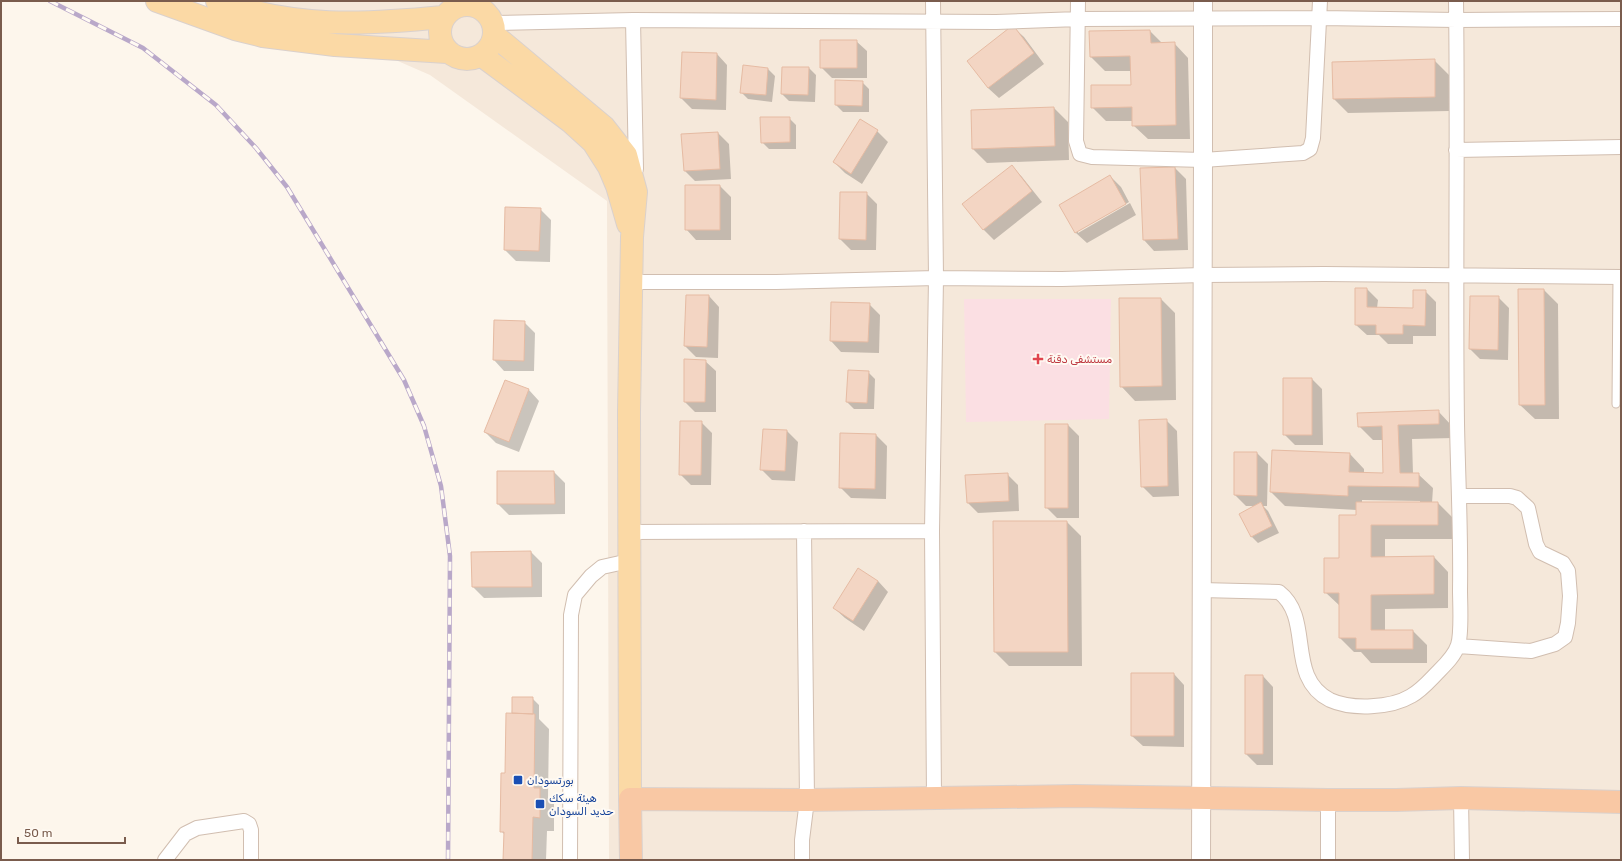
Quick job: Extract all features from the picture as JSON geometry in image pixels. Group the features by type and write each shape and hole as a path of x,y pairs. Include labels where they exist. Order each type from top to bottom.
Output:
{"highway":[{"path":"631,860 630,799 807,800 1075,796 1328,800 1461,798 1621,802"}],"main road":[{"path":"157,1 235,29 262,36 335,45 448,52"},
{"path":"217,1 263,14 296,20 333,23 396,22 444,18"},
{"path":"491,18 490,47 481,56 470,60 458,58 448,52 441,41 440,29 444,18 452,9 465,3 476,6 491,18 599,134 626,155 636,192 630,282 630,799"},
{"path":"481,56 571,122 599,134 609,167 617,186 632,237"}],"street":[{"path":"933,1 936,278 932,531 934,798"},
{"path":"1078,1 1079,19 1076,141 1080,154 1092,157 1203,160 1302,153 1310,149 1313,138 1320,1"},
{"path":"1201,590 1279,592 1288,599 1294,614 1308,681 1318,692 1331,700 1350,706 1376,706 1410,697 1427,684 1447,663 1458,646 1460,620 1456,275 1456,1"},
{"path":"1201,860 1203,10"},
{"path":"491,18 633,20 933,20 996,22 1079,19 1203,10 1320,18 1457,20 1621,19"},
{"path":"633,20 636,192"},
{"path":"1456,150 1621,147"},
{"path":"630,282 776,282 936,278 1062,279 1203,275 1456,275 1619,277"},
{"path":"1458,646 1531,651 1555,644 1565,637 1568,623 1570,596 1568,571 1563,563 1540,552 1536,544 1528,508 1523,502 1510,496 1459,496"},
{"path":"802,860 802,840 807,800 804,531"},
{"path":"629,532 932,531"},
{"path":"570,860 571,615 575,595 591,576 602,567 629,561"},
{"path":"1461,798 1462,860"},
{"path":"1328,800 1328,860"},
{"path":"165,860 185,834 197,828 244,821 249,824 251,860"}],"lane":[{"path":"1616,404 1619,277"}],"shaded area":[{"path":"260,1 1621,1 1621,860 609,860 607,201 430,75"},
{"name":"مستشفى دقنة","path":"964,299 1111,299 1109,419 966,422"}],"building":[{"path":"1013,25 1034,53 988,88 967,61"},
{"path":"1150,30 1151,43 1175,42 1176,125 1132,126 1132,107 1091,108 1091,85 1131,85 1130,56 1090,57 1089,31"},
{"path":"820,40 857,40 857,68 820,68"},
{"path":"682,52 717,53 716,100 680,98"},
{"path":"1435,59 1435,97 1333,99 1332,62"},
{"path":"743,65 768,68 766,95 740,93"},
{"path":"782,67 809,67 808,95 781,94"},
{"path":"835,80 863,81 862,106 835,105"},
{"path":"1054,107 1055,146 972,149 971,110"},
{"path":"760,117 790,117 790,142 761,143"},
{"path":"860,119 878,130 851,174 833,162"},
{"path":"718,132 720,169 684,171 681,134"},
{"path":"1012,165 1032,191 983,230 962,204"},
{"path":"1175,167 1178,239 1143,240 1140,168"},
{"path":"1110,175 1126,204 1075,233 1059,205"},
{"path":"685,185 720,185 720,230 685,230"},
{"path":"840,192 867,192 866,240 839,239"},
{"path":"505,207 541,208 539,251 504,250"},
{"path":"1355,288 1367,288 1367,307 1413,308 1413,290 1426,290 1425,326 1403,325 1403,334 1376,334 1376,325 1355,325"},
{"path":"1518,289 1544,289 1545,405 1519,405"},
{"path":"686,295 709,295 707,347 684,346"},
{"path":"1470,296 1499,296 1498,350 1469,349"},
{"path":"1119,298 1161,298 1162,386 1120,387"},
{"path":"831,302 870,303 868,342 830,341"},
{"path":"494,320 525,321 524,361 493,360"},
{"path":"684,359 706,360 705,402 684,402"},
{"path":"848,370 869,371 867,403 846,402"},
{"path":"1283,378 1312,378 1312,435 1283,435"},
{"path":"505,380 529,389 509,442 484,432"},
{"path":"1439,410 1439,424 1398,425 1400,473 1419,473 1419,487 1348,486 1348,496 1270,492 1272,450 1350,453 1349,472 1383,473 1382,426 1358,427 1357,413"},
{"path":"1167,419 1168,486 1141,487 1139,420"},
{"path":"680,421 702,421 701,475 679,475"},
{"path":"1045,424 1068,424 1068,508 1045,508"},
{"path":"763,429 787,430 785,471 760,470"},
{"path":"840,433 876,434 875,489 839,488"},
{"path":"1234,452 1257,452 1257,496 1234,495"},
{"path":"497,471 554,471 555,504 497,504"},
{"path":"1008,473 1009,501 967,503 965,475"},
{"path":"1261,502 1272,526 1251,537 1239,514"},
{"path":"1356,502 1438,502 1438,525 1371,525 1371,557 1434,556 1434,594 1371,595 1371,630 1413,630 1413,649 1356,649 1356,638 1339,638 1339,593 1324,593 1324,558 1339,558 1339,515 1356,515"},
{"path":"993,521 1067,521 1068,652 994,652"},
{"path":"531,551 532,587 472,587 471,552"},
{"path":"858,568 878,581 853,621 833,608"},
{"path":"1131,673 1174,673 1174,736 1131,736"},
{"path":"1245,675 1263,675 1263,754 1245,754"},
{"path":"512,697 533,697 533,714 512,713"},
{"name":"بورتسودان","path":"506,713 535,714 534,788 540,788 540,818 533,817 532,860 503,860 504,832 500,832 501,773 505,773"}],"railway":[{"path":"50,1 143,48 216,105 256,148 287,187 404,380 424,426 441,486 450,556 448,860"}],"place":[{"name":"مستشفى دقنة","path":"1038,359"},
{"name":"بورتسودان","path":"518,780"},
{"name":"هيئة سكك حديد السودان","path":"540,804"}]}
